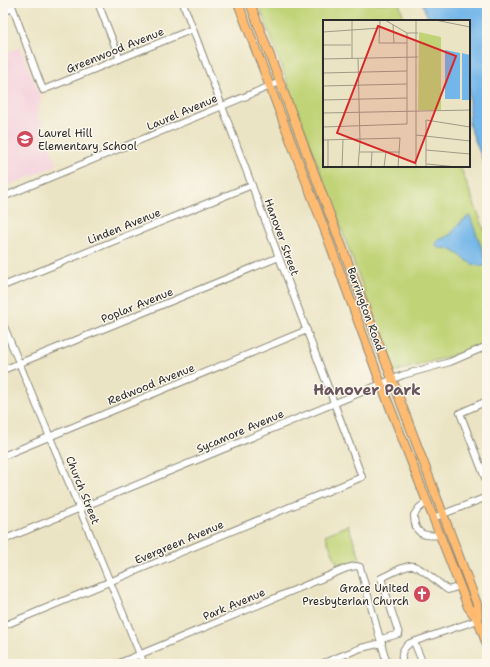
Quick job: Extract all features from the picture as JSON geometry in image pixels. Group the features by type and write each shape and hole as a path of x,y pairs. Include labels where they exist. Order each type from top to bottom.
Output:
{"main road":[{"name":"Barrington Road","path":"238,3 433,518 468,607 478,620"},
{"name":"Barrington Road","path":"250,3 477,604 478,620 487,645"}],"street":[{"path":"98,3 120,59"},
{"name":"Hanover Street","path":"183,3 362,477"},
{"path":"3,12 12,6"},
{"name":"Greenwood Avenue","path":"12,6 43,90 193,29"},
{"name":"Laurel Avenue","path":"3,197 280,82"},
{"name":"Linden Avenue","path":"3,286 252,185"},
{"name":"Poplar Avenue","path":"3,370 279,257"},
{"name":"Church Street","path":"3,324 144,664"},
{"name":"Redwood Avenue","path":"3,456 307,330"},
{"name":"Sycamore Avenue","path":"3,540 403,375 450,362 487,346"},
{"path":"487,402 466,409 460,413 487,483"},
{"name":"Evergreen Avenue","path":"3,626 362,477"},
{"path":"433,518 487,497"},
{"path":"427,502 414,514 418,532 424,536 440,535"},
{"name":"Park Avenue","path":"117,664 347,568 356,566 360,567 382,641"},
{"path":"321,664 399,634 381,578 404,568 413,566 448,590 460,586"},
{"path":"403,664 402,653 404,647 414,642 478,620"},
{"path":"382,641 387,664"},
{"path":"414,642 422,664"}],"shaded area":[{"name":"Laurel Hill Elementary School","path":"20,47 41,98 37,113 57,165 3,188 3,54"}],"green space":[{"path":"258,3 399,3 405,20 323,20 323,167 460,167 487,237 487,343 465,352 394,372"},
{"path":"348,525 360,558 339,568 325,535"}],"water":[{"path":"422,3 487,3 487,171 470,128 470,20 429,20"},
{"path":"469,216 487,265 477,266 468,262 451,250 446,248 438,248 436,246 437,241 450,235 461,222"}],"place":[{"name":"Laurel Hill Elementary School","path":"25,139"},
{"name":"Grace United Presbyterian Church","path":"422,594"}],"district":[{"name":"Hanover Park","path":"367,390"}]}
